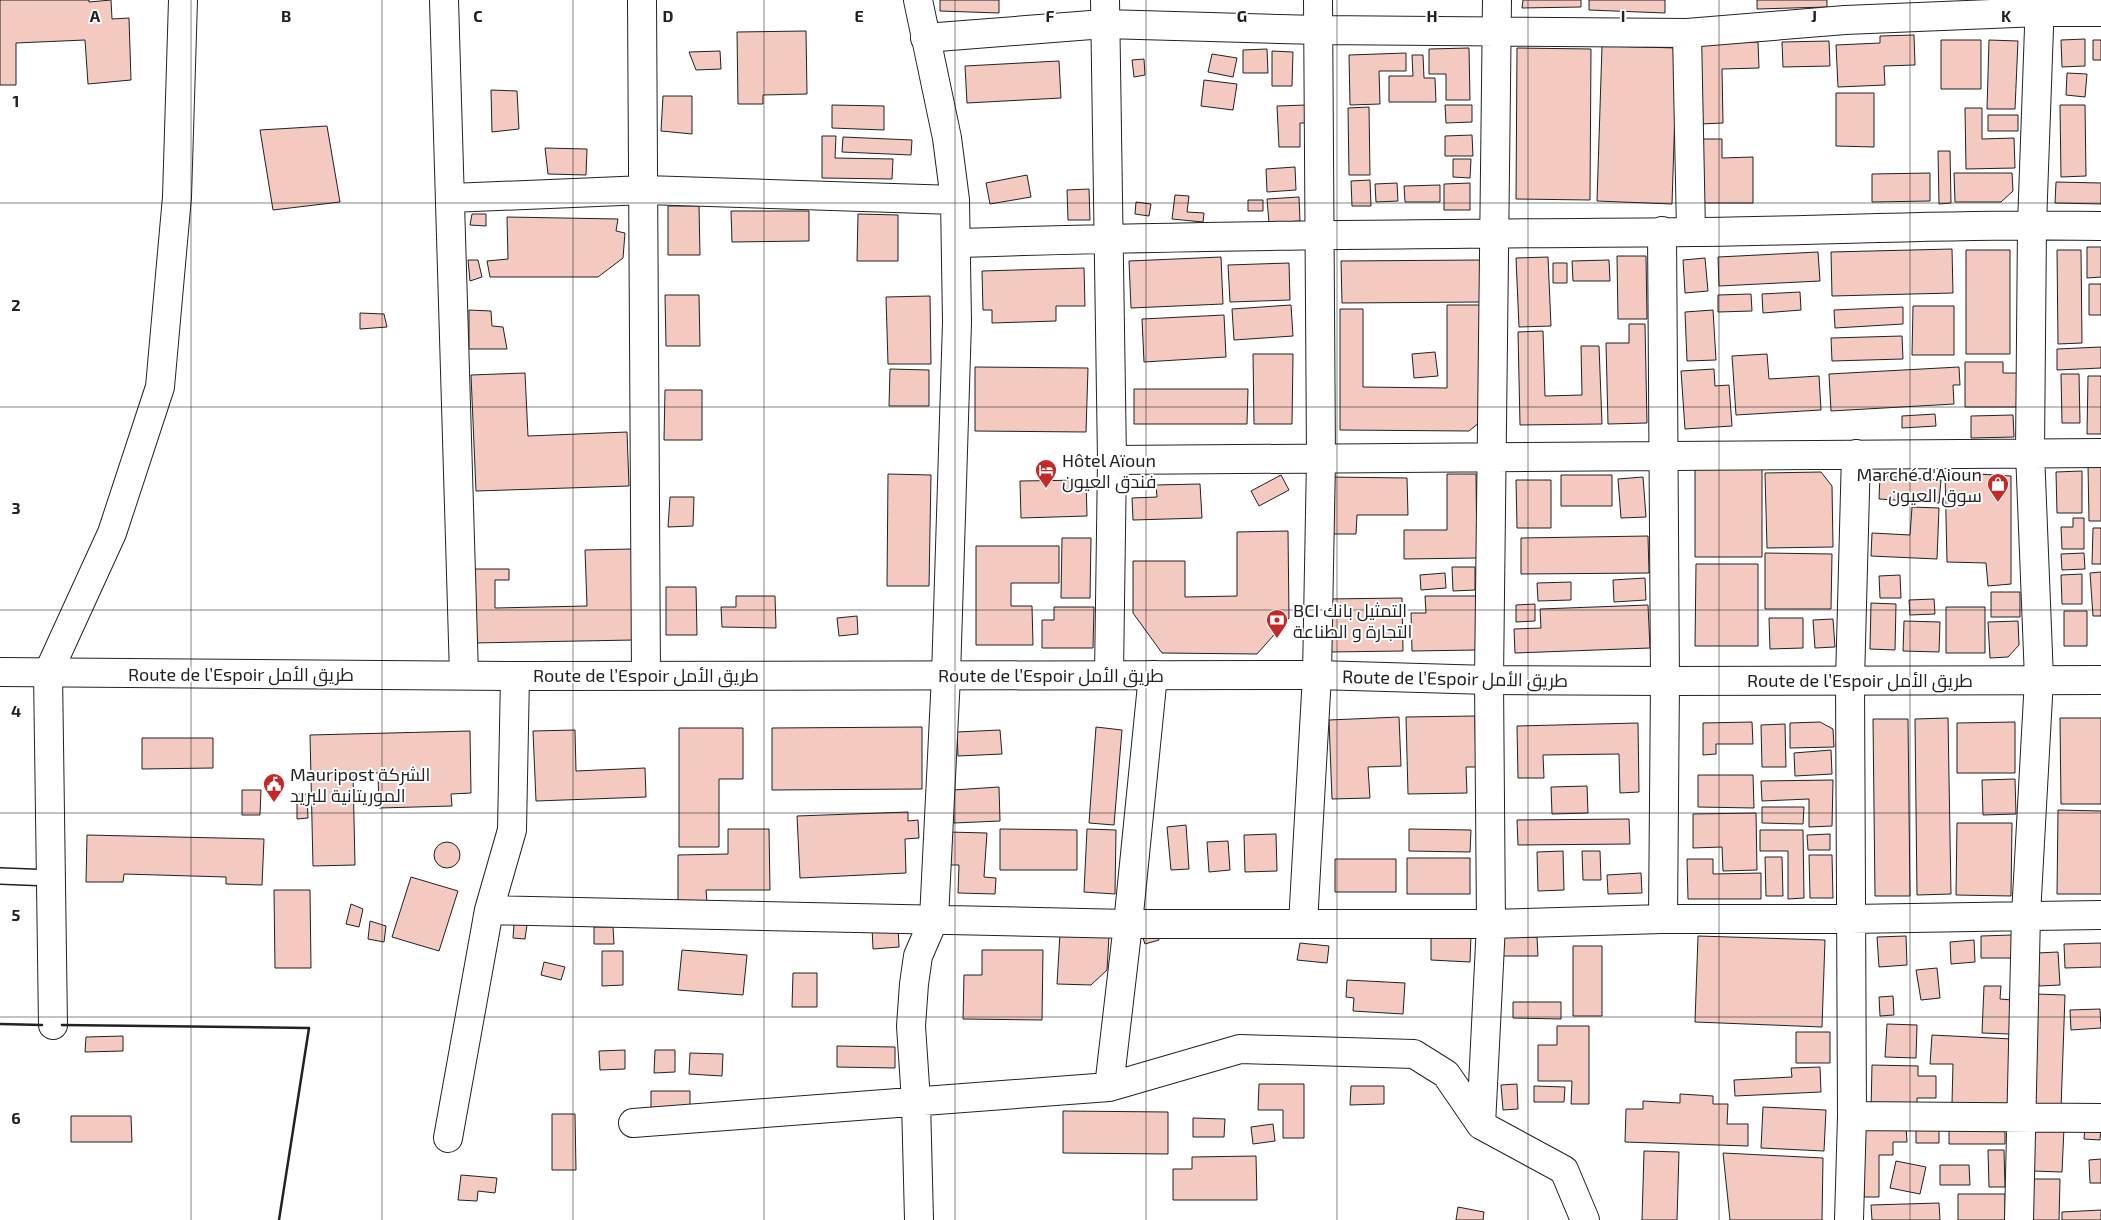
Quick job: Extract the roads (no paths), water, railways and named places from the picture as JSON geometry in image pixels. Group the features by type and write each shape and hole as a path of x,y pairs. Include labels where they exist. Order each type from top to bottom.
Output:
{"main road":[{"path":"52,1025 48,673 112,533 160,387 177,197 184,0"},
{"path":"444,0 464,675"},
{"path":"642,0 645,190 646,675"},
{"path":"918,0 947,138 955,200 957,243 957,322 946,676 934,919 918,956 914,984 912,1026 919,1220"},
{"path":"1303,924 1317,675 1320,459 1318,0"},
{"path":"1481,1125 1491,924 1489,680 1497,0"},
{"path":"925,38 1105,12 1318,30 1687,33 1845,10 2040,6 2101,12"},
{"path":"2019,1220 2026,916 2039,679 2030,452 2032,225 2040,6"},
{"path":"1105,12 1112,460 1109,675"},
{"path":"1687,33 1691,232"},
{"path":"451,198 645,190 955,200"},
{"path":"957,243 1108,238 1691,232 2032,225 2101,226"},
{"path":"1662,231 1665,456 1663,919"},
{"path":"1112,460 2030,452 2101,453"},
{"path":"1849,1220 1852,1116 1850,680 1856,454"},
{"name":"Route de l’Espoir طريق الأمل","path":"0,672 516,676 1317,675 1489,680 1665,681 2101,680"},
{"path":"1109,1087 1128,924 1152,675"},
{"path":"448,1138 488,910 512,830 516,676"},
{"path":"488,910 1128,924 1491,924 1663,919 1852,919 2101,914"},
{"path":"633,1124 1109,1087 1240,1049 1414,1054 1446,1074 1481,1125 1564,1170 1585,1220"},
{"path":"1852,1116 2101,1118"}],"lane":[{"path":"0,876 51,878"}],"place":[{"name":"Hôtel Aïoun فندق العيون","path":"1046,489"},
{"name":"Marché d'Aioun سوق العيون","path":"1998,503"},
{"name":"BCI التمثيل بانك التجارة و الطناعة","path":"1277,639"},
{"name":"Mauripost الشركة الموريتانية للبريد","path":"274,803"}]}
